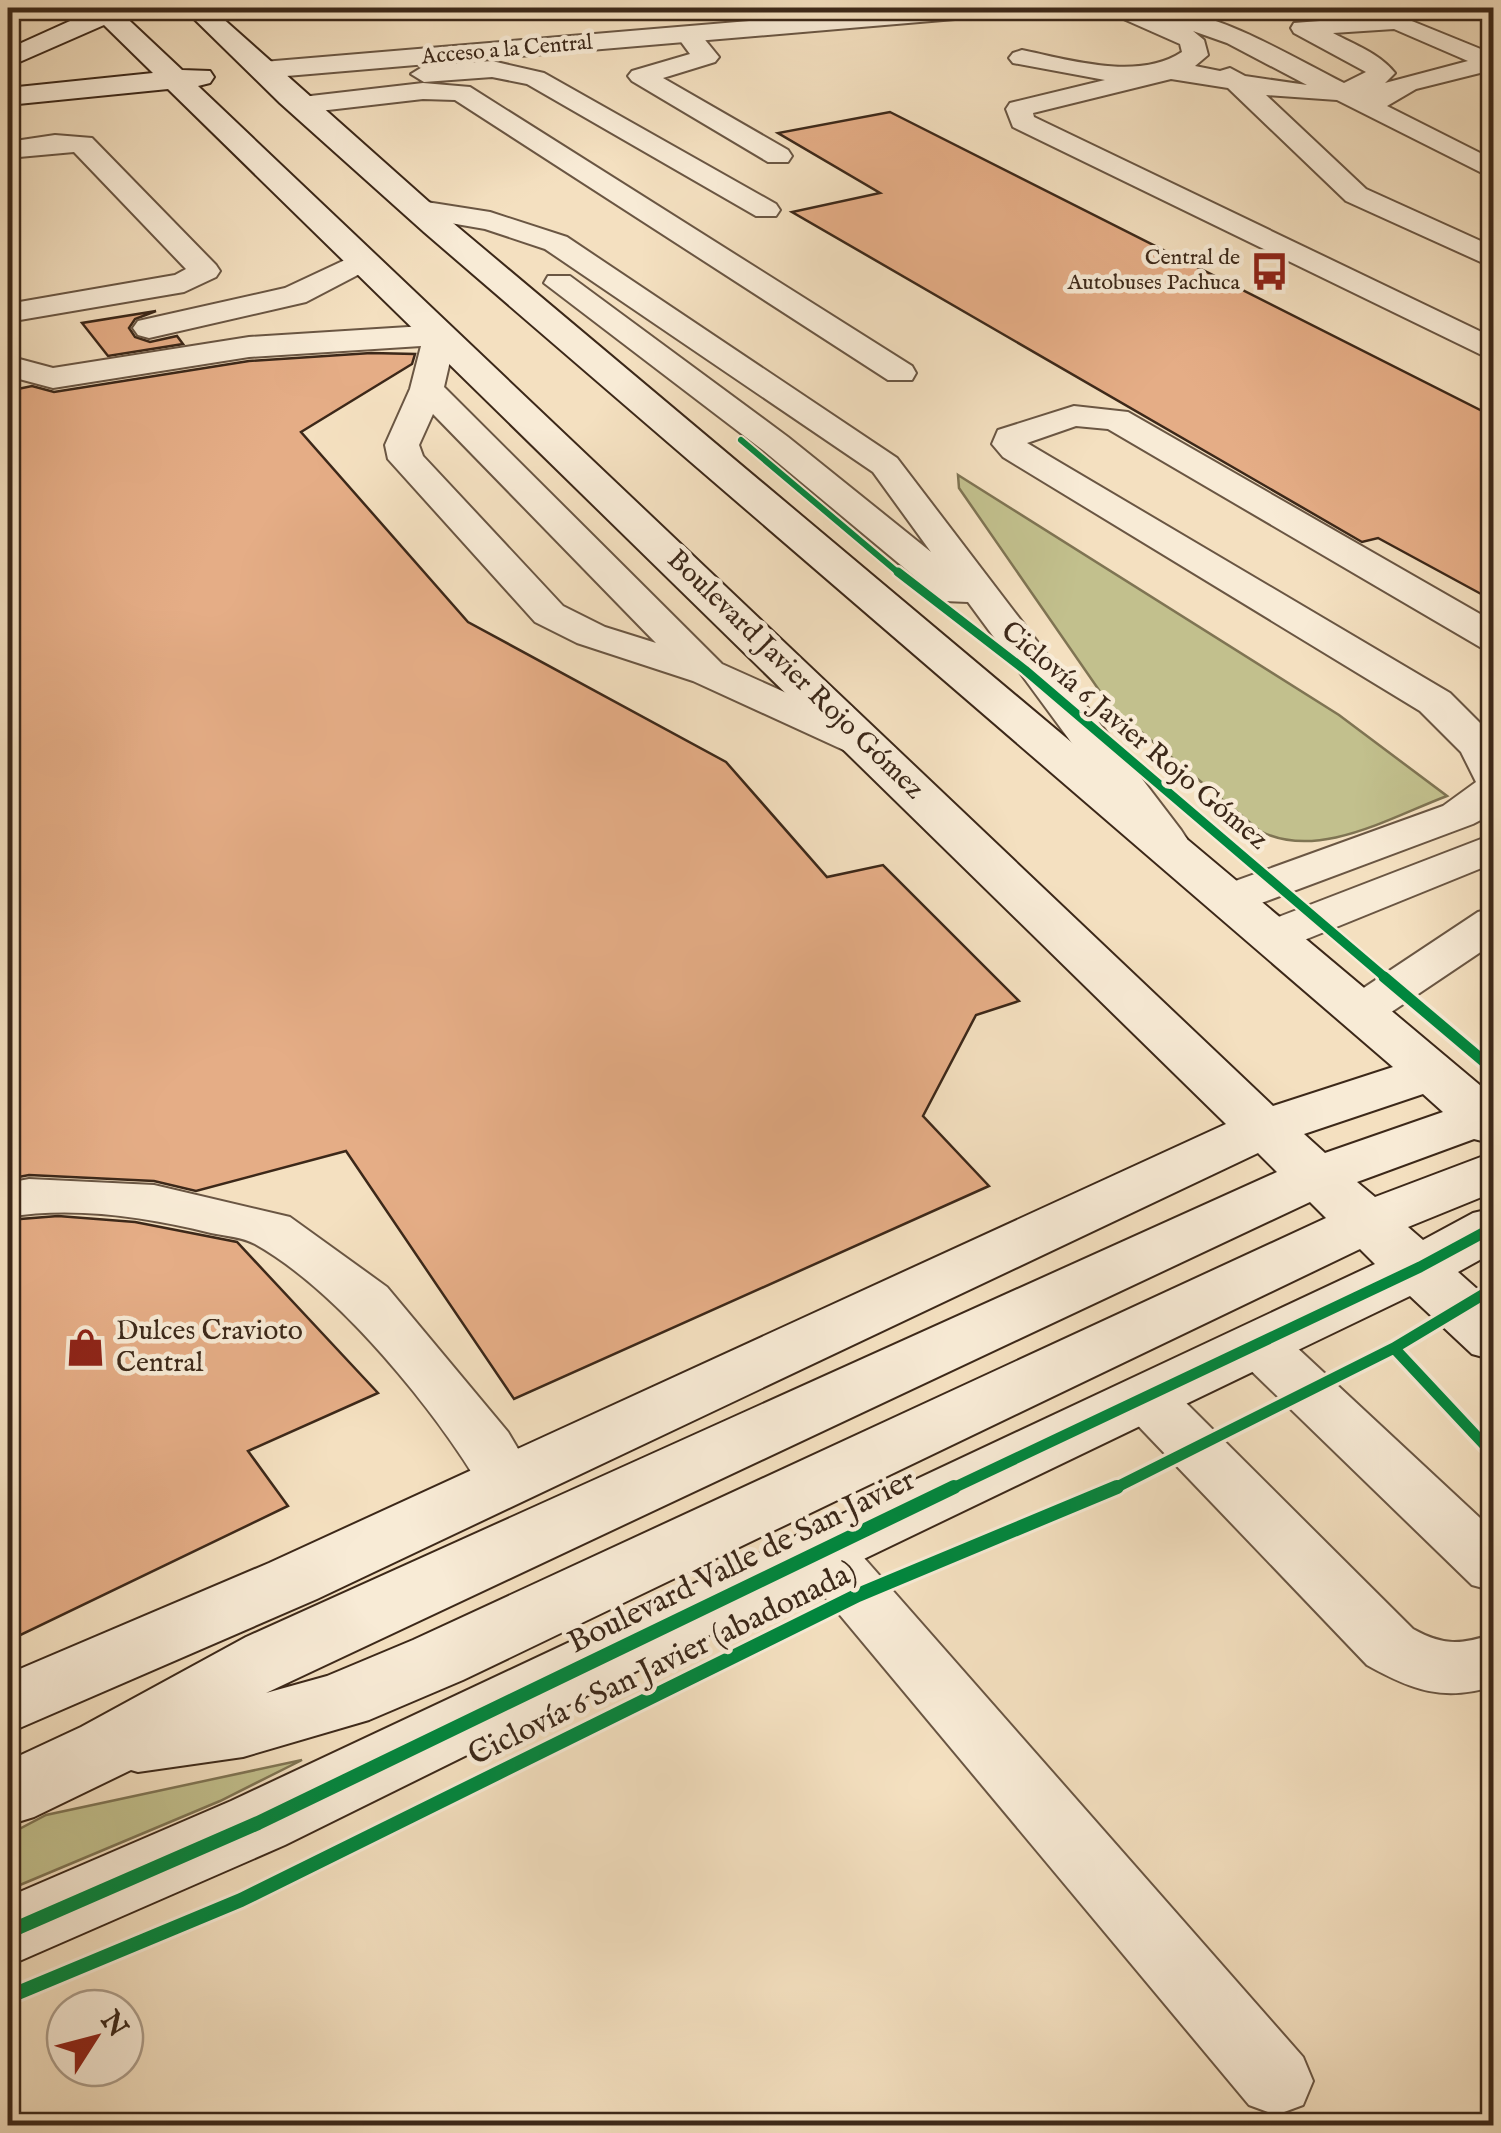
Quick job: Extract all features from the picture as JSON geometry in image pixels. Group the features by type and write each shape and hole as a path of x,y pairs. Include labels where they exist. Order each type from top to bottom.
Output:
{"main road":[{"path":"196,8 706,458 1275,935 1431,1073 1490,1138"},
{"name":"Acceso a la Central","path":"8,98 176,80 281,87 688,36 990,8"},
{"path":"17,66 104,10"},
{"name":"Boulevard Javier Rojo Gómez","path":"104,10 1265,1128 1494,1339"},
{"path":"17,66 236,46"},
{"path":"8,82 38,74 17,66"},
{"path":"8,1705 294,1580 506,1478 1265,1128 1431,1073"},
{"name":"Boulevard Valle de San Javier","path":"8,1795 107,1748 271,1656 1317,1176 1490,1138"},
{"name":"Boulevard Valle de San Javier","path":"8,1764 243,1728 343,1700 438,1660 1370,1222 1490,1138"},
{"name":"Boulevard Valle de San Javier","path":"8,1932 258,1824 822,1550 1420,1267 1494,1227"}],"lane":[{"path":"1118,8 1192,40 1356,195 1494,259"},
{"path":"1135,8 1182,17 1236,38 1487,168"},
{"path":"1022,58 1116,73 1175,71 1240,86 1344,94 1375,81 1382,73 1370,62 1303,28 1397,22 1479,57 1483,64 1395,88 1379,95 1371,108"},
{"path":"688,36 706,57 641,76 778,156"},
{"path":"1192,40 1195,55 1175,71 1042,98 1019,109 1022,121 1494,351"},
{"path":"281,87 468,70 516,72 536,78 766,210"},
{"path":"281,87 461,93 900,373"},
{"path":"8,150 56,143 82,144 205,271 184,283 8,315 23,352 53,378 249,346 440,335 427,389 402,446 406,459 525,592 549,614 592,634 708,673 864,743"},
{"path":"434,222 490,221 556,243 885,465 1165,839"},
{"path":"434,222 525,258 538,267 776,444 1024,646"},
{"path":"127,331 248,308 295,294 362,262"},
{"path":"427,389 708,673"},
{"path":"1494,638 1116,419 1074,416 1010,437 1009,444 1015,450 1436,702 1470,734 1490,762 1494,777"},
{"path":"1232,898 1458,815 1494,789"},
{"path":"1275,935 1494,847"},
{"path":"1361,1011 1494,922"},
{"path":"8,1200 29,1196 154,1202 271,1229 367,1300 487,1447 506,1478"},
{"path":"1258,1344 1494,1568"},
{"path":"1145,1397 1390,1647 1426,1668 1466,1672 1494,1659"},
{"path":"822,1550 1276,2081"}],"shaded area":[{"path":"958,475 1339,715 1447,796 1330,839 1282,839 1260,831 1110,706 959,488"},
{"path":"302,1760 220,1801 8,1890 8,1835 46,1815"}],"building":[{"path":"890,112 1494,417 1494,601 1378,538 1362,542 792,212 880,193 778,133"},
{"path":"156,311 135,319 129,328 135,337 150,342 177,336 183,344 108,356 82,323"},
{"path":"415,354 412,364 301,432 468,622 726,762 827,877 883,865 1019,1001 976,1015 923,1116 989,1186 514,1399 346,1151 196,1191 154,1181 29,1175 8,1179 8,391 32,386 54,392 249,361"},
{"name":"Dulces Cravioto Central","path":"58,1216 135,1222 237,1242 378,1393 248,1451 288,1506 8,1641 8,1220"}],"cycle path":[{"name":"Ciclovía 6 Javier Rojo Gómez","path":"741,440 879,558 1025,670 1494,1070"},
{"name":"Ciclovía 6 San Javier (abadonada)","path":"8,1932 258,1823 821,1550 1420,1267 1494,1227"},
{"path":"1494,1288 1394,1348 1494,1455"},
{"name":"Ciclovía 6 San Javier (abadonada)","path":"8,1997 241,1900 858,1595 1119,1486 1394,1348"}],"place":[{"name":"Central de Autobuses Pachuca","path":"1270,271"},
{"name":"Dulces Cravioto Central","path":"86,1347"}]}
